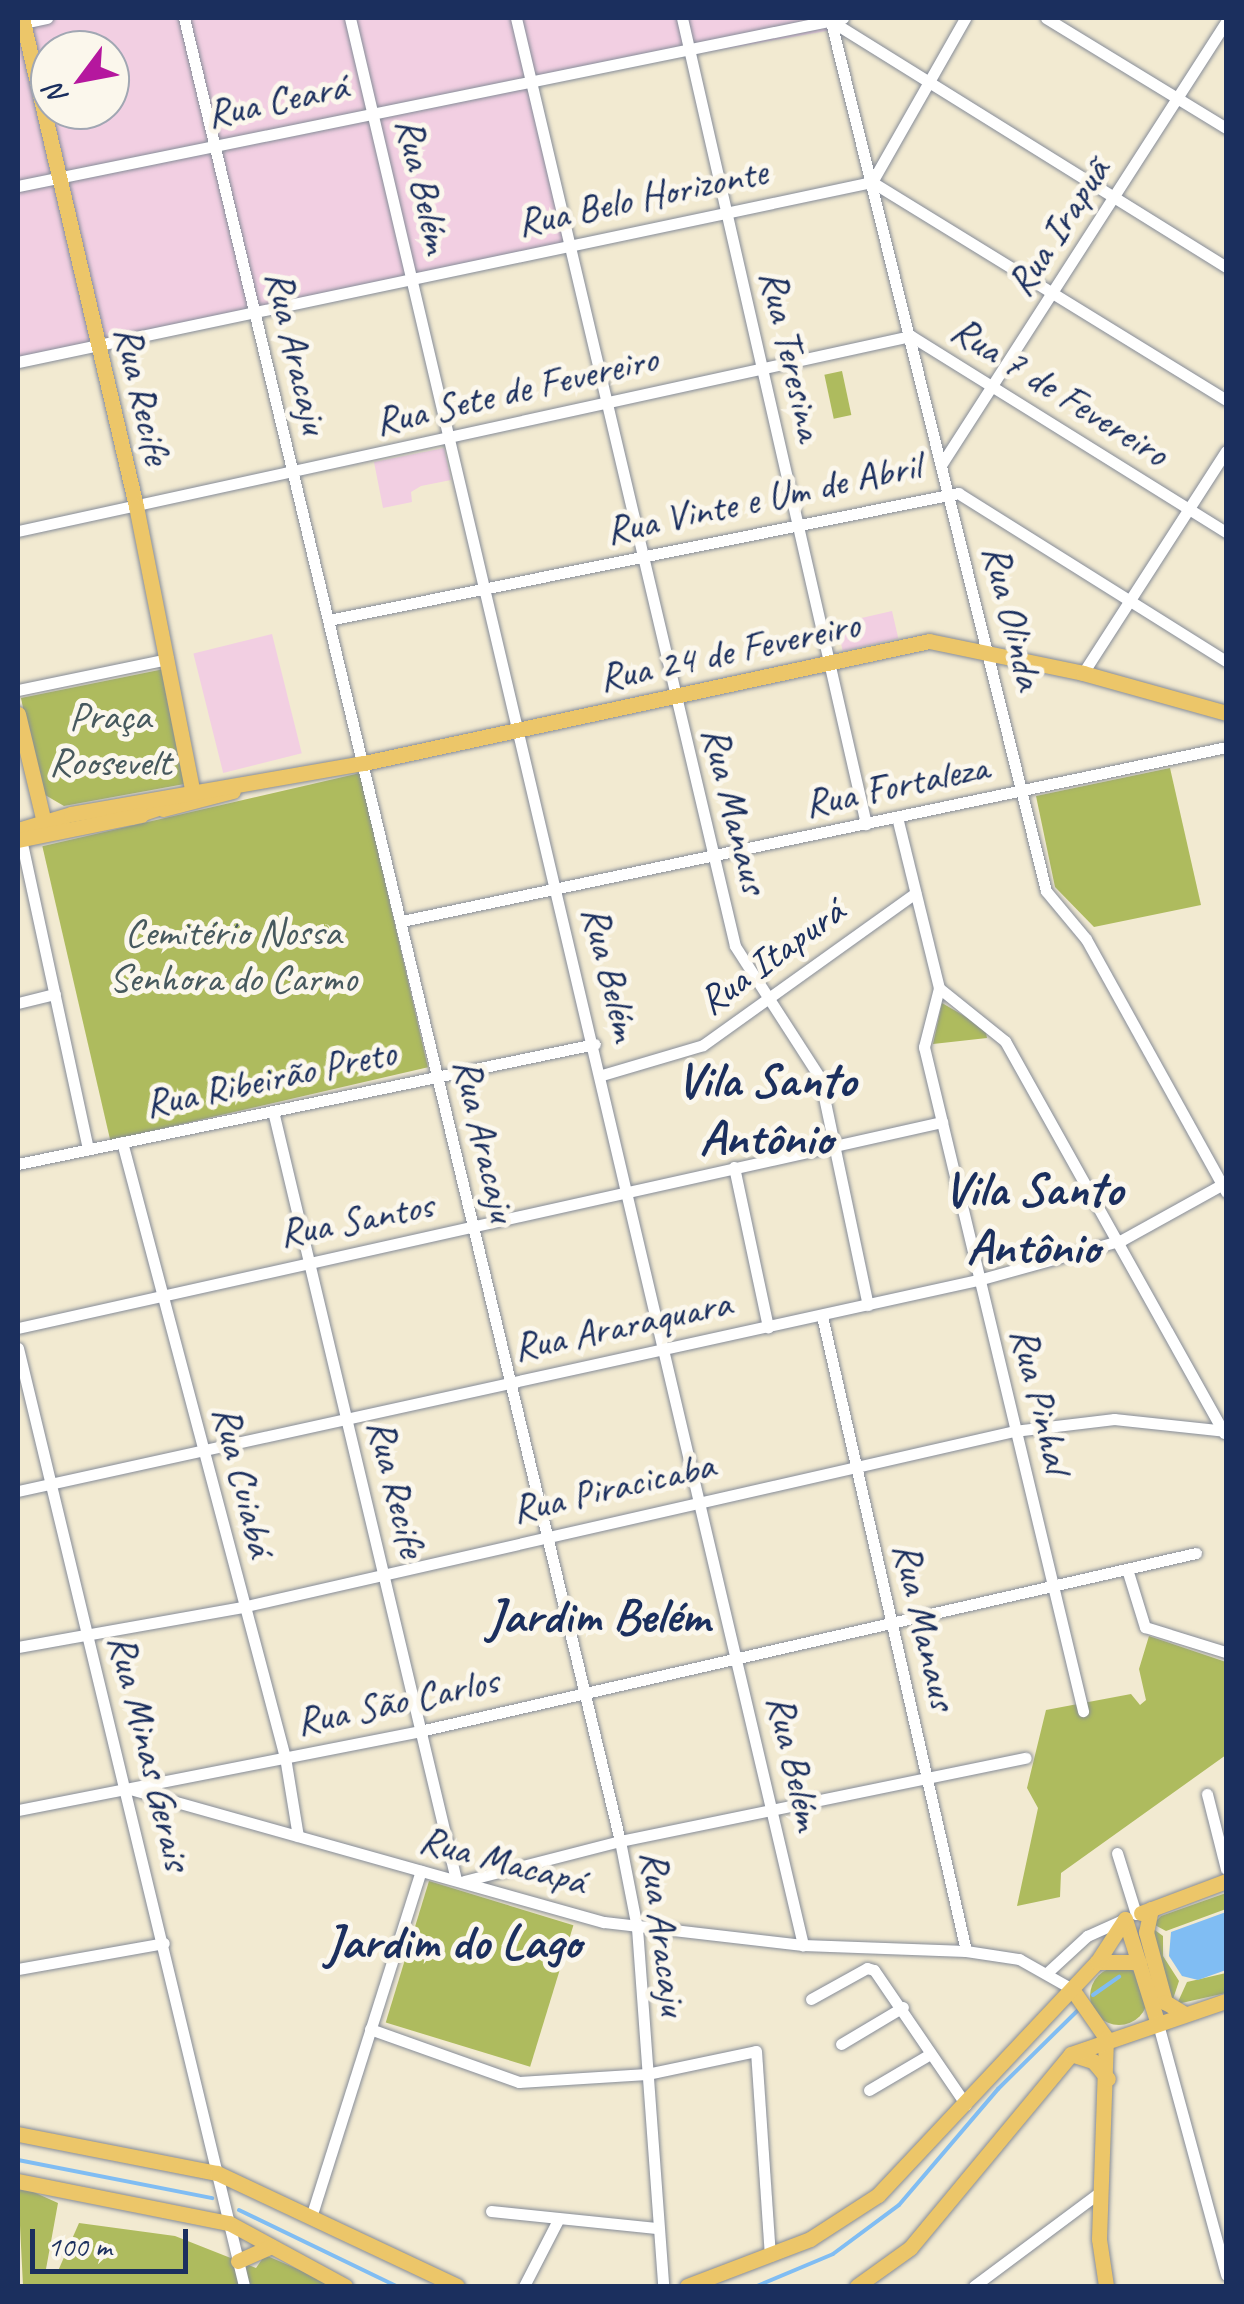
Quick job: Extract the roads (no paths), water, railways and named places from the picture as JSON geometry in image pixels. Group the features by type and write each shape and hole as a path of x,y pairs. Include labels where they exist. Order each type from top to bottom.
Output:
{"main road":[{"name":"Rua Recife","path":"21,21 136,506 196,788"},
{"name":"Rua 24 de Fevereiro","path":"27,831 131,817 244,787 930,641 1084,672 1226,713"},
{"path":"18,714 38,799 27,831"},
{"name":"Rua 24 de Fevereiro","path":"27,831 71,814 196,788 244,787"},
{"path":"131,817 187,799 196,788"},
{"path":"38,799 92,824"},
{"path":"687,2286 770,2256 862,2208 966,2105 1138,1914 1226,1880"},
{"path":"1138,1914 1139,1962 1158,2024"},
{"path":"1138,1914 1165,2002 1186,2014"},
{"path":"1097,1962 1139,1962"},
{"path":"1072,1989 1091,2008 1133,2032"},
{"path":"856,2286 910,2248 1071,2054 1106,2038 1226,2001"},
{"path":"1091,2008 1106,2038 1109,2075 1100,2192 1106,2286"},
{"path":"1109,2075 1133,2032"},
{"path":"1071,2054 1093,2061 1109,2075"},
{"path":"18,2134 218,2173 312,2214 457,2286"},
{"path":"18,2181 229,2223 346,2286"},
{"path":"238,2261 271,2246"}],"street":[{"path":"21,21 46,18"},
{"name":"Rua Aracaju","path":"184,18 620,1840 636,1928 662,2286"},
{"name":"Rua Belém","path":"350,18 595,1044 803,1945"},
{"name":"Rua Manaus","path":"516,18 735,946 820,1078 868,1305"},
{"name":"Rua Teresina","path":"682,18 866,824"},
{"path":"853,18 861,40"},
{"path":"964,18 872,182 1226,400"},
{"path":"1046,18 1226,128"},
{"path":"834,19 861,40 1226,268"},
{"name":"Rua Ceará","path":"18,186 834,19"},
{"name":"Rua Olinda","path":"834,19 1046,891 1086,939 1225,1186"},
{"name":"Rua Irapuã","path":"941,464 1180,99 1226,22"},
{"name":"Rua Belo Horizonte","path":"18,362 872,182"},
{"name":"Rua Sete de Fevereiro","path":"18,531 449,440 911,336"},
{"name":"Rua 7 de Fevereiro","path":"911,336 1226,532"},
{"path":"1084,672 1226,452"},
{"name":"Rua Vinte e Um de Abril","path":"329,620 948,493 970,498 1226,661"},
{"path":"18,690 168,659"},
{"name":"Rua Fortaleza","path":"402,921 1226,746"},
{"path":"896,818 939,988 1005,1041 1122,1240 1226,1434"},
{"path":"27,831 55,994 88,1149"},
{"name":"Rua Itapurá","path":"602,1075 703,1045 915,893"},
{"name":"Rua Pinhal","path":"939,988 924,1047 1083,1711"},
{"path":"18,1003 55,994"},
{"name":"Rua Ribeirão Preto","path":"18,1164 595,1044"},
{"name":"Rua Recife","path":"273,1111 459,1881"},
{"name":"Rua Santos","path":"18,1328 164,1297 310,1259 472,1230 628,1189 942,1122"},
{"name":"Rua Cuiabá","path":"122,1142 242,1607 285,1757 298,1836"},
{"path":"734,1167 768,1327"},
{"name":"Rua Araraquara","path":"18,1491 978,1280 1122,1240 1225,1186"},
{"name":"Rua Manaus","path":"822,1316 966,1951"},
{"name":"Rua Minas Gerais","path":"18,1348 244,2286"},
{"name":"Rua Piracicaba","path":"18,1647 87,1630 242,1607 855,1464 1014,1431 1114,1419 1226,1434"},
{"name":"Rua São Carlos","path":"18,1810 420,1731 737,1654 1196,1553"},
{"path":"1127,1569 1146,1627 1226,1652"},
{"path":"459,1881 620,1840 773,1814 1026,1758"},
{"name":"Rua Macapá","path":"126,1788 636,1928 803,1945 966,1951 1049,1971"},
{"path":"1207,1794 1226,1869"},
{"path":"1072,1989 1049,1971 1087,1936 1138,1914 1117,1852"},
{"path":"312,2214 420,1871"},
{"path":"18,1970 164,1943"},
{"path":"812,2000 867,1968 903,2007 966,2105"},
{"path":"841,2044 903,2007"},
{"path":"1158,2024 1226,2275"},
{"path":"370,2029 519,2082 647,2074 756,2052 770,2256"},
{"path":"869,2090 930,2054"},
{"path":"974,2286 1100,2192"},
{"path":"492,2211 656,2228"},
{"path":"524,2286 559,2218"}],"water":[{"path":"1226,1912 1226,1970 1198,1980 1182,1976 1169,1956 1171,1932"}],"waterway":[{"path":"1093,1995 1119,1977"},
{"path":"757,2286 833,2254 899,2205 998,2089 1079,2009"},
{"path":"18,2160 212,2198"},
{"path":"239,2210 396,2286"}],"district":[{"name":"Vila Santo Antônio","path":"766,1108"},
{"name":"Vila Santo Antônio","path":"1033,1217"},
{"name":"Jardim Belém","path":"598,1616"},
{"name":"Jardim do Lago","path":"453,1942"}],"park label":[{"name":"Praça Roosevelt","path":"110,739"},
{"name":"Cemitério Nossa Senhora do Carmo","path":"233,955"}]}
